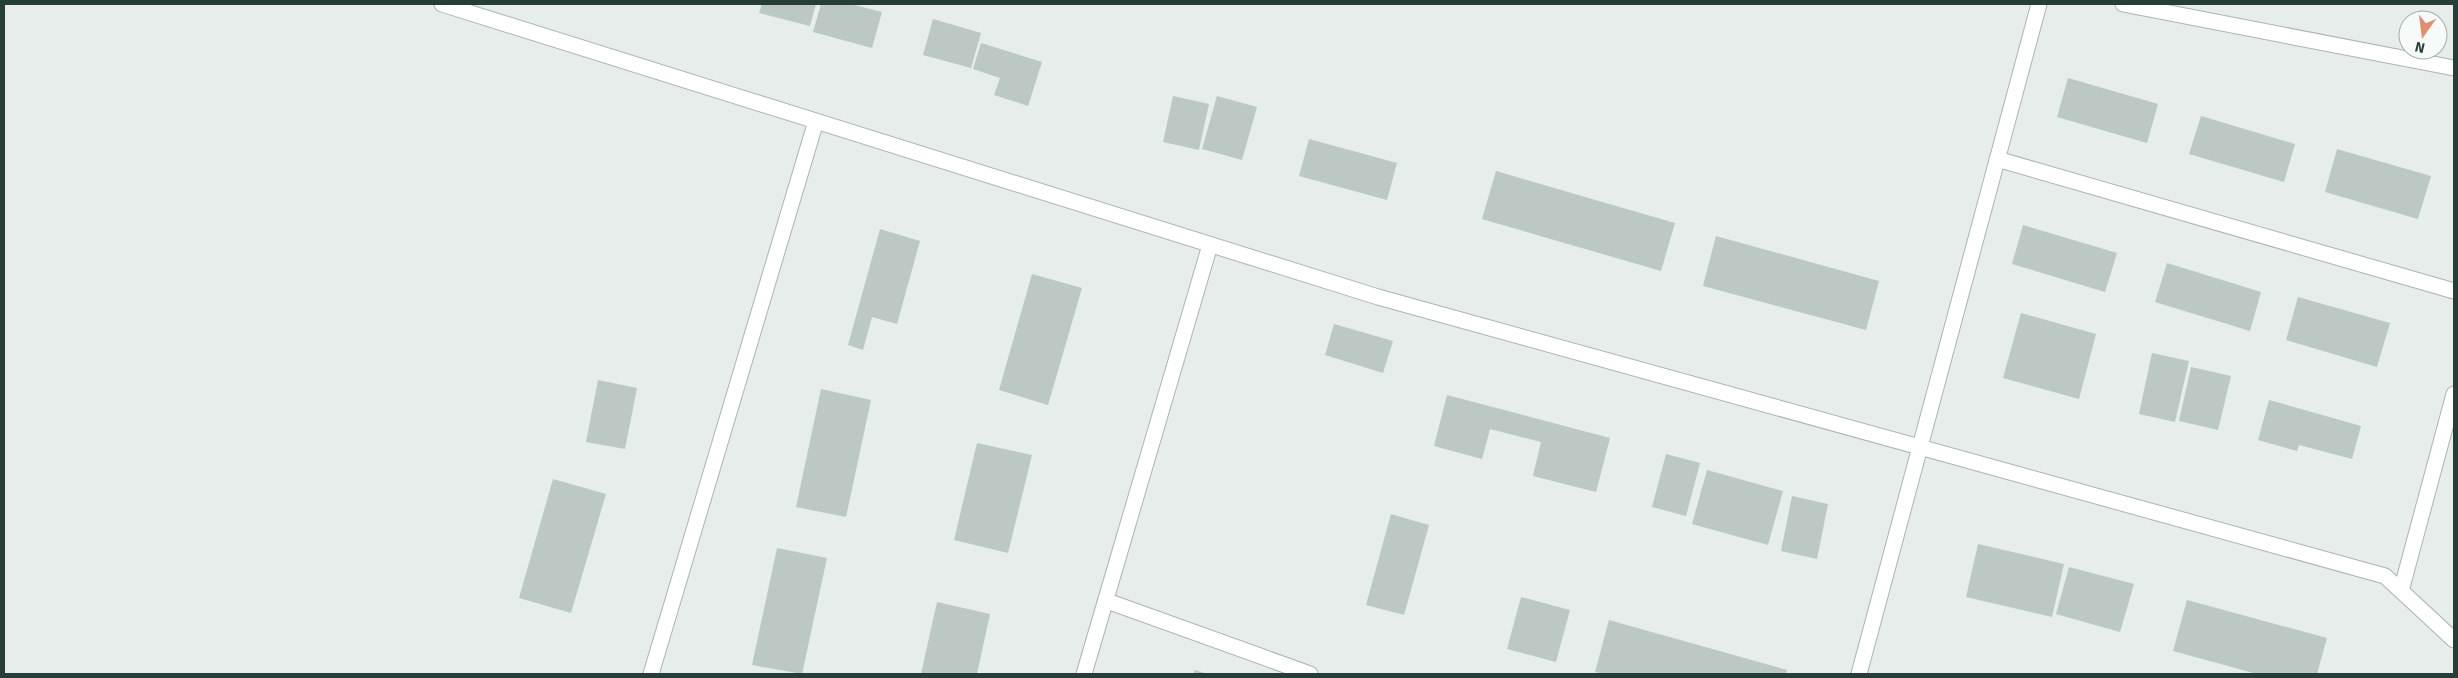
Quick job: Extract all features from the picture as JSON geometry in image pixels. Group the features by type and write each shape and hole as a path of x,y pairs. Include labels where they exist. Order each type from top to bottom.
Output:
{"lane":[{"path":"442,4 1378,297 2385,576 2454,640"},
{"path":"1859,674 2039,4"},
{"path":"2123,4 2454,68"},
{"path":"651,674 816,121"},
{"path":"1997,159 2454,291"},
{"path":"1084,674 1210,245"},
{"path":"2401,591 2454,394"},
{"path":"1106,601 1310,674"}],"building":[{"path":"762,4 816,4 810,26 759,13"},
{"path":"821,4 851,4 882,12 872,48 813,32"},
{"path":"933,19 981,33 971,68 923,55"},
{"path":"981,43 1042,62 1028,106 994,95 1000,78 973,69"},
{"path":"2068,78 2158,104 2147,143 2057,117"},
{"path":"1173,96 1209,104 1199,150 1163,142"},
{"path":"1217,96 1257,107 1242,160 1202,149"},
{"path":"2201,116 2295,144 2284,182 2189,154"},
{"path":"1309,139 1397,163 1387,200 1299,176"},
{"path":"2337,149 2431,176 2418,219 2325,192"},
{"path":"1496,171 1675,223 1661,271 1482,219"},
{"path":"2023,225 2117,253 2105,292 2012,264"},
{"path":"880,229 920,241 897,324 872,317 863,350 848,345"},
{"path":"1716,236 1879,281 1866,330 1703,286"},
{"path":"2167,263 2261,292 2250,331 2155,302"},
{"path":"1032,274 1082,288 1048,405 999,390"},
{"path":"2298,297 2390,323 2377,367 2286,340"},
{"path":"2021,313 2096,334 2079,399 2003,378"},
{"path":"1334,324 1393,341 1383,373 1325,355"},
{"path":"2152,353 2189,361 2175,422 2139,414"},
{"path":"2191,367 2231,376 2218,430 2179,421"},
{"path":"598,380 637,388 625,449 586,442"},
{"path":"821,389 871,400 846,517 796,507"},
{"path":"1447,395 1610,438 1596,492 1533,476 1541,442 1490,429 1482,459 1434,446"},
{"path":"2269,400 2361,426 2352,459 2299,445 2297,451 2258,440"},
{"path":"977,443 1032,455 1008,553 954,540"},
{"path":"1666,454 1700,463 1686,516 1652,507"},
{"path":"1707,470 1783,491 1768,545 1692,524"},
{"path":"553,479 606,494 571,613 519,598"},
{"path":"1792,496 1828,504 1817,559 1781,551"},
{"path":"1391,514 1429,525 1404,615 1366,605"},
{"path":"1978,544 2064,564 2052,617 1966,597"},
{"path":"777,548 827,558 802,674 752,665"},
{"path":"2069,567 2134,584 2120,632 2056,614"},
{"path":"1521,597 1570,610 1556,662 1507,649"},
{"path":"2187,600 2327,638 2317,674 2257,674 2173,651"},
{"path":"937,602 990,614 977,674 921,674"},
{"path":"1609,620 1787,670 1786,674 1603,674 1595,672"},
{"path":"1195,670 1208,674 1193,674"}]}
